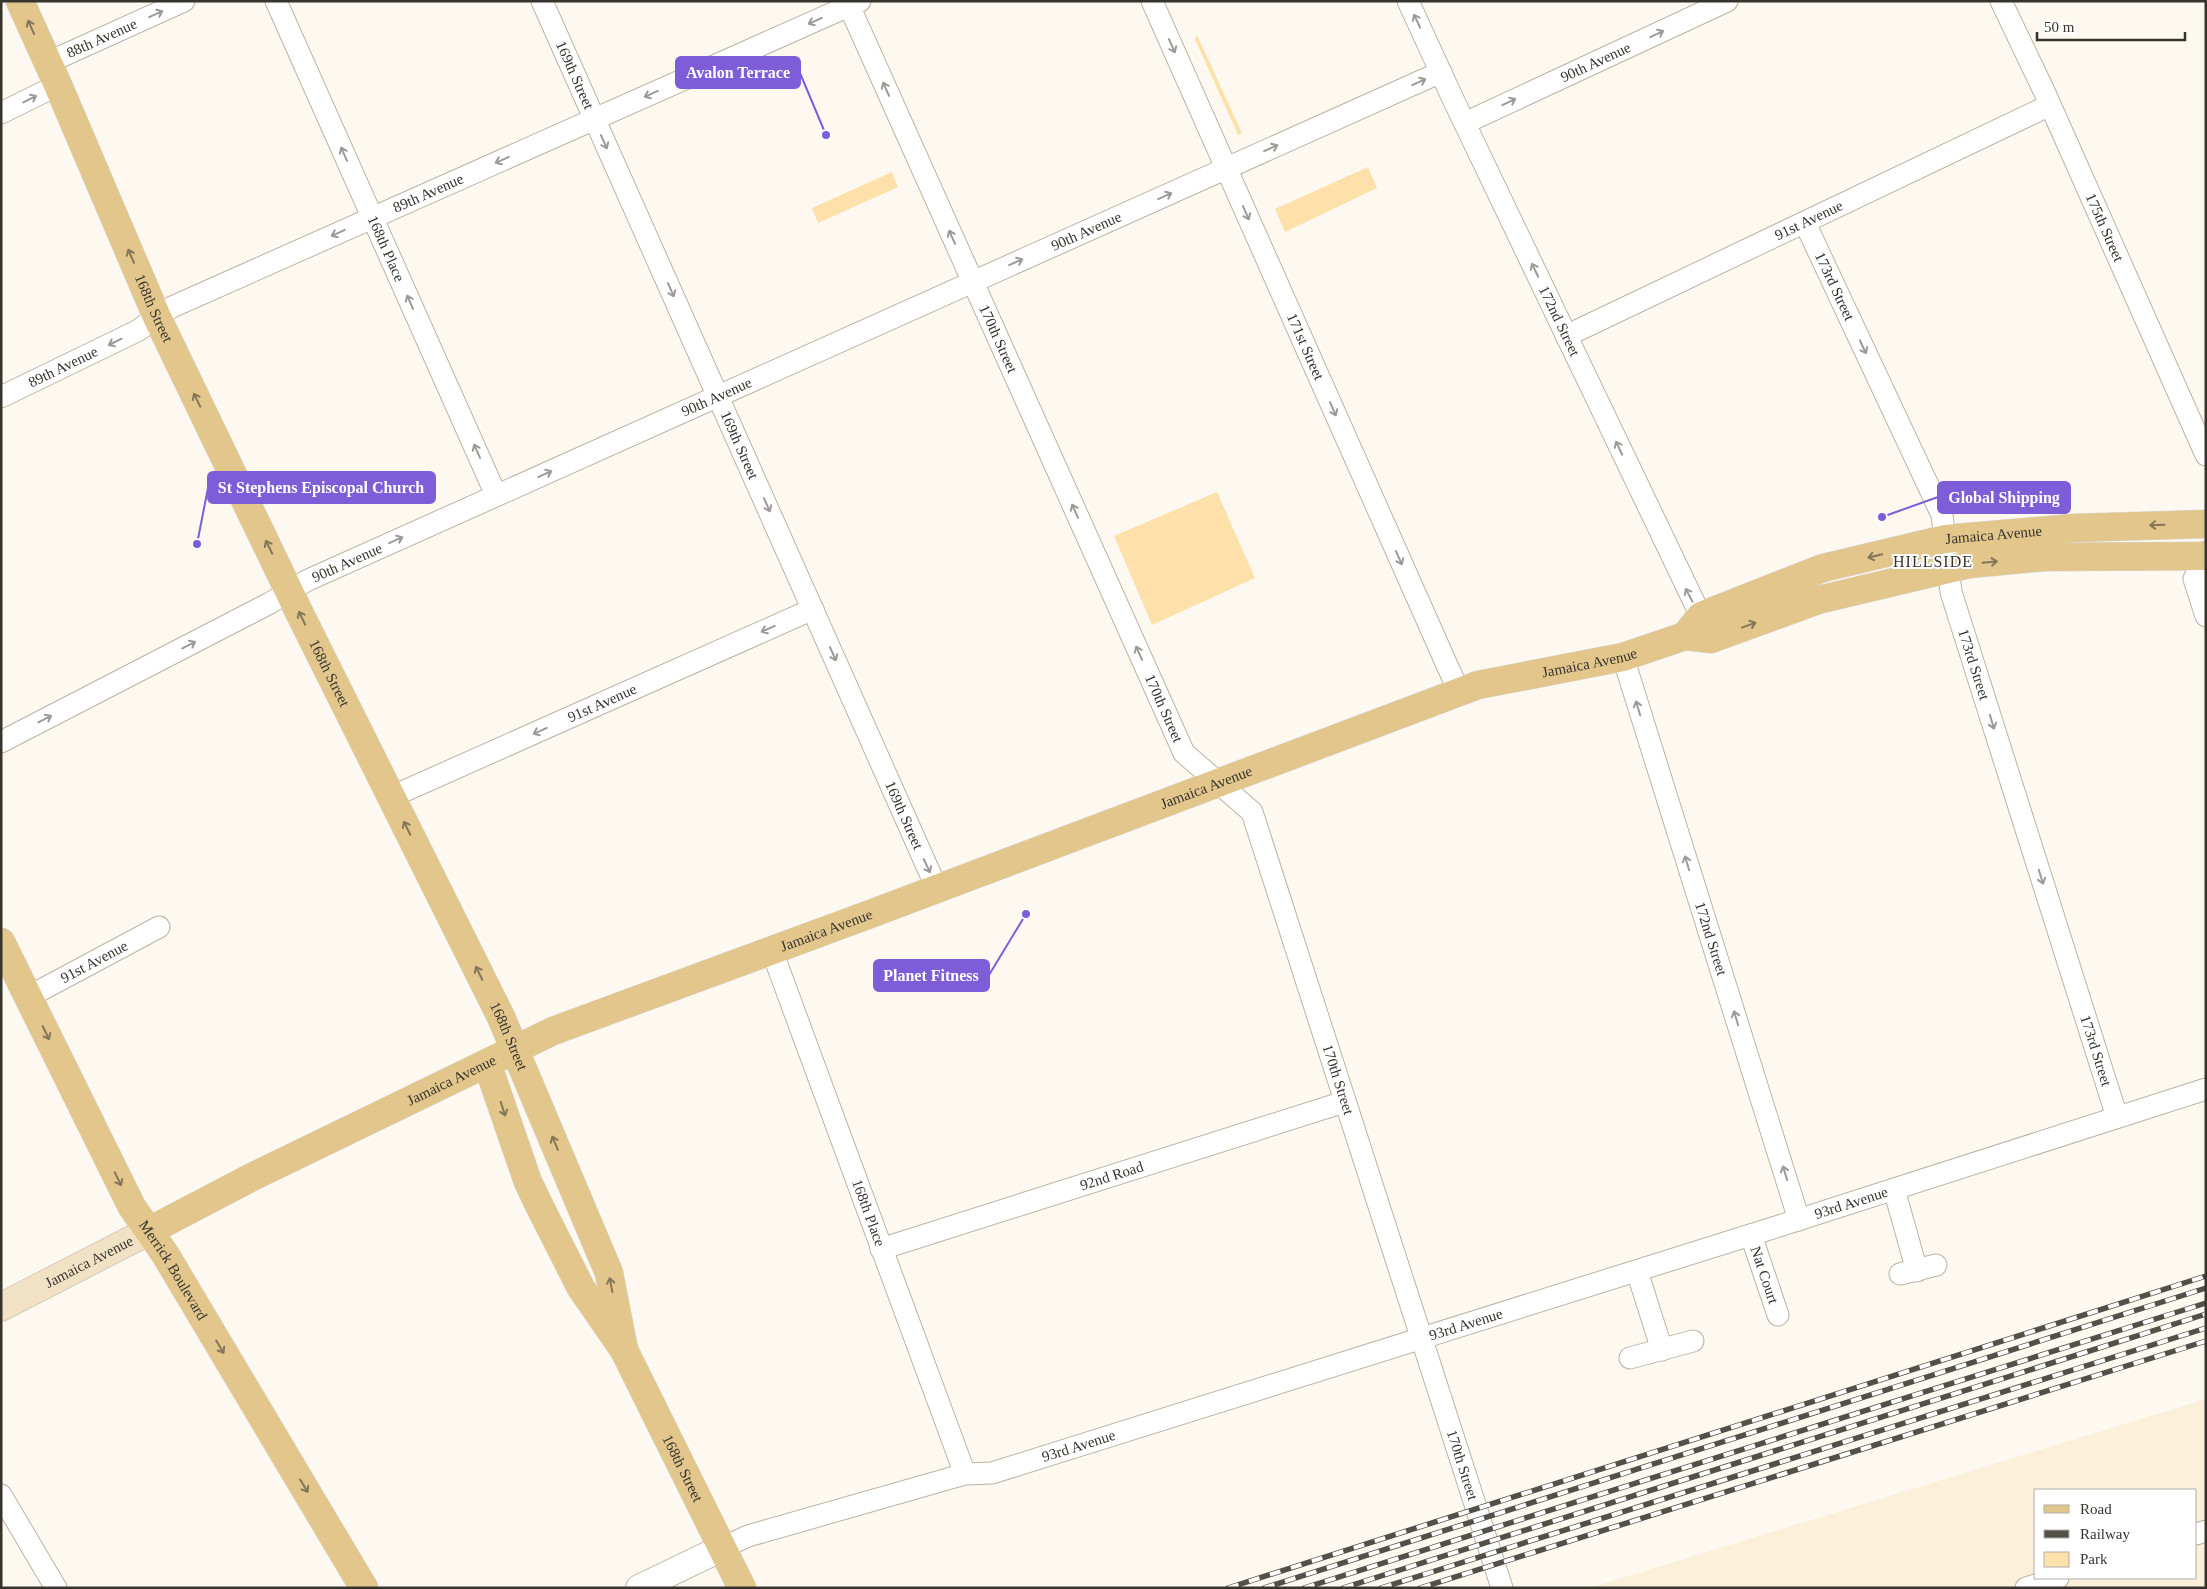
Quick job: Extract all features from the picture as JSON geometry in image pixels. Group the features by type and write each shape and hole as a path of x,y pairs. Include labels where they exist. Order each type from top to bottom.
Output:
{"main road":[{"name":"168th Street","path":"20,1 157,317 391,797 501,1017 609,1272 624,1350"},
{"name":"Jamaica Avenue","path":"1699,630 1823,568 1944,539 2036,530 2206,524"},
{"name":"Jamaica Avenue","path":"1,1307 252,1177 553,1031 937,889 1478,685 1623,657 1699,630 1970,564 2045,557 2205,555"},
{"name":"Merrick Boulevard","path":"1,942 132,1207 165,1254 364,1588"},
{"name":"168th Street","path":"487,1063 528,1182 540,1207 581,1288 624,1350 742,1588"}],"street":[{"name":"88th Avenue","path":"1,113 53,74 184,1"},
{"name":"168th Place","path":"276,1 496,495"},
{"name":"169th Street","path":"542,1 937,889"},
{"name":"171st Street","path":"1152,1 1459,692"},
{"name":"172nd Street","path":"1408,1 1566,336 1699,630"},
{"name":"90th Avenue","path":"1465,123 1727,1"},
{"name":"175th Street","path":"2001,1 2050,105 2206,455"},
{"name":"89th Avenue","path":"1,397 137,332 172,307 852,3"},
{"name":"170th Street","path":"852,3 972,282 1184,753 1252,812 1502,1588"},
{"name":"90th Avenue","path":"1,742 306,581 1441,72"},
{"name":"91st Avenue","path":"1566,336 2050,105"},
{"name":"173rd Street","path":"1805,223 1942,515 1951,592 2117,1117"},
{"path":"2205,555 2194,578 2206,616"},
{"name":"91st Avenue","path":"391,797 813,609"},
{"name":"172nd Street","path":"1623,657 1799,1220"},
{"name":"91st Avenue","path":"28,997 160,927"},
{"name":"168th Place","path":"772,950 965,1474"},
{"name":"93rd Avenue","path":"722,1548 748,1536 965,1474 992,1473 1799,1220 2206,1089"},
{"name":"92nd Road","path":"881,1249 1344,1102"},
{"path":"1894,1189 1918,1270"},
{"name":"Nat Court","path":"1751,1235 1778,1315"},
{"path":"1636,1271 1662,1350"},
{"path":"1630,1358 1693,1341"},
{"path":"1,1495 56,1588"},
{"path":"639,1588 722,1548"},
{"path":"2026,1588 2055,1579"}],"shaded area":[{"path":"2206,1399 2206,1588 1589,1588"}],"green space":[{"path":"1197,35 1242,133 1238,135 1195,39"},
{"path":"1368,167 1377,188 1285,232 1275,209"},
{"path":"892,172 898,187 818,223 812,208"},
{"path":"1217,492 1255,578 1152,625 1114,536"}],"railway":[{"path":"1228,1588 2206,1276"},
{"path":"1264,1588 2206,1288"},
{"path":"1304,1588 2206,1303"},
{"path":"1343,1588 2206,1314"},
{"path":"1381,1588 2206,1328"},
{"path":"1420,1588 2206,1341"}],"place":[{"name":"Avalon Terrace","path":"826,135"},
{"name":"Global Shipping","path":"1882,517"},
{"name":"St Stephens Episcopal Church","path":"197,544"},
{"name":"Planet Fitness","path":"1026,914"}],"district":[{"name":"HILLSIDE","path":"1933,561"}]}
